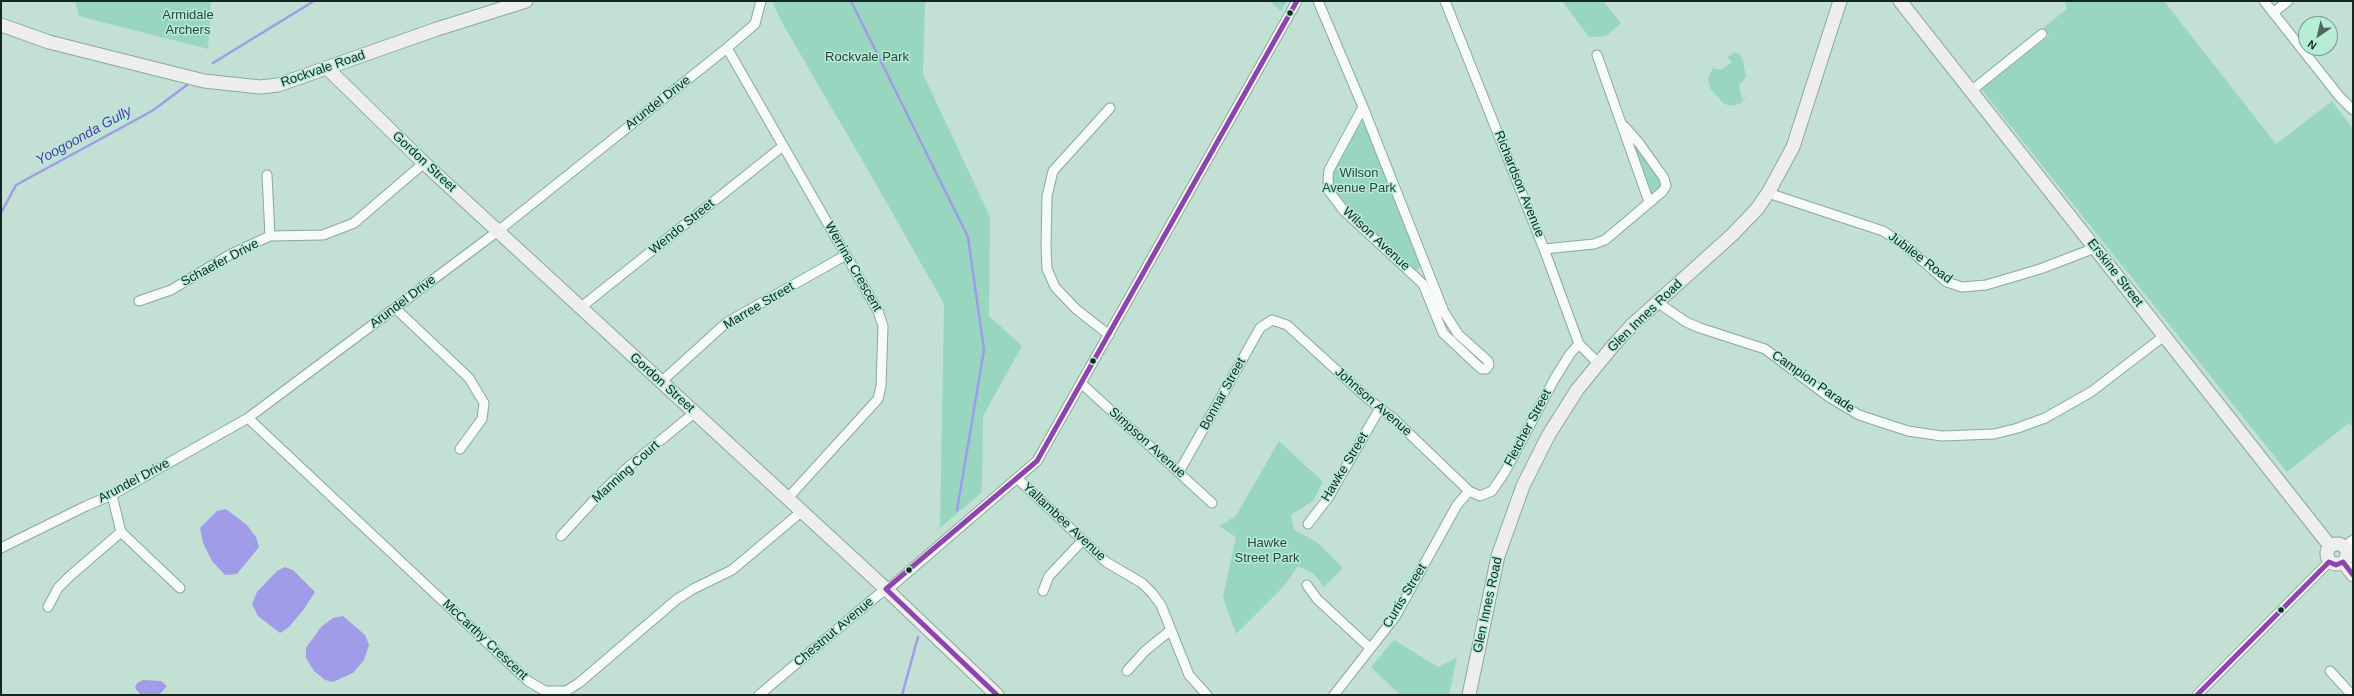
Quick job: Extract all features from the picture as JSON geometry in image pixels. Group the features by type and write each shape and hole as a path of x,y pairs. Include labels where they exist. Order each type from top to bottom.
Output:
{"street":[{"name":"Rockvale Road","path":"1,25 57,44 204,81 241,86 278,85 328,69 430,31 526,1"},
{"name":"Arundel Drive","path":"1,548 86,506 112,496 248,418 498,231 727,48 755,24 761,1"},
{"name":"Chestnut Avenue","path":"759,695 1037,462 1297,1"},
{"name":"Wilson Avenue","path":"1318,1 1363,107 1440,314 1451,326 1462,344"},
{"name":"Richardson Avenue","path":"1445,1 1544,249 1579,344 1598,363"},
{"name":"Glen Innes Road","path":"1469,695 1491,584 1510,521 1524,486 1548,436 1577,390 1598,363 1632,325 1732,235 1757,209 1768,193 1793,147 1840,1"},
{"path":"2264,1 2339,96 2352,108"},
{"path":"2273,13 2288,1"},
{"name":"Erskine Street","path":"1905,3 1971,91 2330,546"},
{"path":"1971,91 2042,34"},
{"name":"Werrina Crescent","path":"727,48 882,318 880,393 872,408 787,499"},
{"path":"1597,55 1624,126 1649,202"},
{"name":"Gordon Street","path":"328,69 424,163 886,589 997,695"},
{"name":"Wilson Avenue","path":"1363,107 1329,170 1329,191 1344,211 1427,282"},
{"path":"1109,335 1076,309 1055,287 1047,269 1046,247 1047,196 1053,171 1110,108"},
{"path":"1544,249 1594,244 1605,240 1663,191 1666,186 1664,178 1639,143 1624,126"},
{"name":"Wendo Street","path":"580,308 783,146"},
{"name":"Schaefer Drive","path":"139,301 171,290 231,254 270,236 323,235 354,223 424,163"},
{"path":"267,175 270,236"},
{"name":"Jubilee Road","path":"1768,193 1883,231 1904,244 1947,282 1962,287 1986,285 2027,273 2095,248"},
{"name":"Marree Street","path":"661,382 726,323 846,255"},
{"name":"Campion Parade","path":"1657,302 1686,322 1765,349 1830,397 1859,415 1908,432 1942,436 1994,434 2018,428 2044,418 2091,392 2164,336"},
{"path":"395,308 469,378 484,403 482,418 460,449"},
{"name":"Johnson Avenue","path":"1272,320 1287,325 1380,408 1468,491"},
{"name":"Bonnar Street","path":"1179,472 1260,328 1272,320"},
{"name":"Fletcher Street","path":"1468,491 1484,496 1496,486 1516,453 1555,378 1570,354 1579,344"},
{"name":"Simpson Avenue","path":"1082,384 1212,503"},
{"name":"Hawke Street","path":"1308,524 1328,498 1380,408"},
{"name":"Manning Court","path":"561,536 596,498 627,468 694,412"},
{"name":"McCarthy Crescent","path":"248,418 528,680 537,687 550,692 566,691 579,683 676,600 693,589 732,570 801,512"},
{"name":"Yallambee Avenue","path":"1018,479 1106,562 1142,583 1152,593 1161,605 1189,675 1207,695"},
{"name":"Curtis Street","path":"1334,695 1395,617 1457,505 1468,491"},
{"path":"112,496 120,532 180,588"},
{"path":"48,607 58,588 120,532"},
{"path":"1043,591 1049,576 1082,541"},
{"path":"2348,543 2347,555 2343,562 2336,564 2329,562 2326,554 2330,546 2348,543"},
{"path":"2197,695 2329,562"},
{"path":"2343,562 2353,575"},
{"path":"1307,585 1317,599 1370,648"},
{"path":"1126,671 1145,650 1172,630"},
{"path":"2330,671 2352,695"}],"green space":[{"name":"Armidale Archers","path":"75,1 211,1 208,49 79,16"},
{"name":"Rockvale Park","path":"772,1 925,1 923,74 990,217 989,316 1022,346 983,416 982,492 940,528 944,304 781,21"},
{"path":"1269,1 1287,1 1281,11"},
{"path":"1562,1 1603,1 1621,23 1606,36 1589,37"},
{"path":"2065,1 2164,1 2276,144 2332,101 2353,129 2353,428 2349,423 2287,472 1981,89 2049,36 2043,28 2067,9"},
{"path":"1734,53 1739,54 1743,61 1746,77 1739,85 1742,99 1747,95 1741,103 1733,106 1724,104 1710,88 1708,78 1713,68 1720,70 1732,62 1727,57"},
{"name":"Wilson Avenue Park","path":"1360,121 1365,122 1421,264 1418,270 1413,269 1345,207 1331,188 1333,167"},
{"path":"1624,126 1666,186 1649,202"},
{"name":"Hawke Street Park","path":"1279,441 1323,482 1313,501 1291,515 1294,530 1317,542 1343,568 1324,587 1313,573 1298,566 1284,586 1236,634 1223,597 1236,537 1219,526 1236,516"},
{"path":"1394,640 1438,667 1457,657 1449,695 1400,695 1371,667"}],"shaded area":[{"path":"226,509 247,525 256,537 259,547 237,574 225,575 212,561 203,543 200,528 217,511"},
{"path":"285,567 293,570 315,592 304,609 289,627 280,633 258,616 252,604 257,592 277,571"},
{"path":"343,616 365,635 369,645 364,660 353,673 333,682 325,680 314,671 306,658 306,648 321,627 333,618"},
{"path":"143,680 161,681 167,686 159,695 141,695 135,688 137,683"}],"waterway":[{"name":"Yoogoonda Gully","path":"213,63 314,1"},
{"path":"851,1 968,237 984,350 957,510"},
{"name":"Yoogoonda Gully","path":"1,213 16,185 152,111 187,85"},
{"path":"902,695 918,637"}],"transit line":[{"path":"997,695 886,589 1037,461 1297,1"},
{"path":"2197,695 2329,562 2336,565 2343,562 2353,575"}]}
